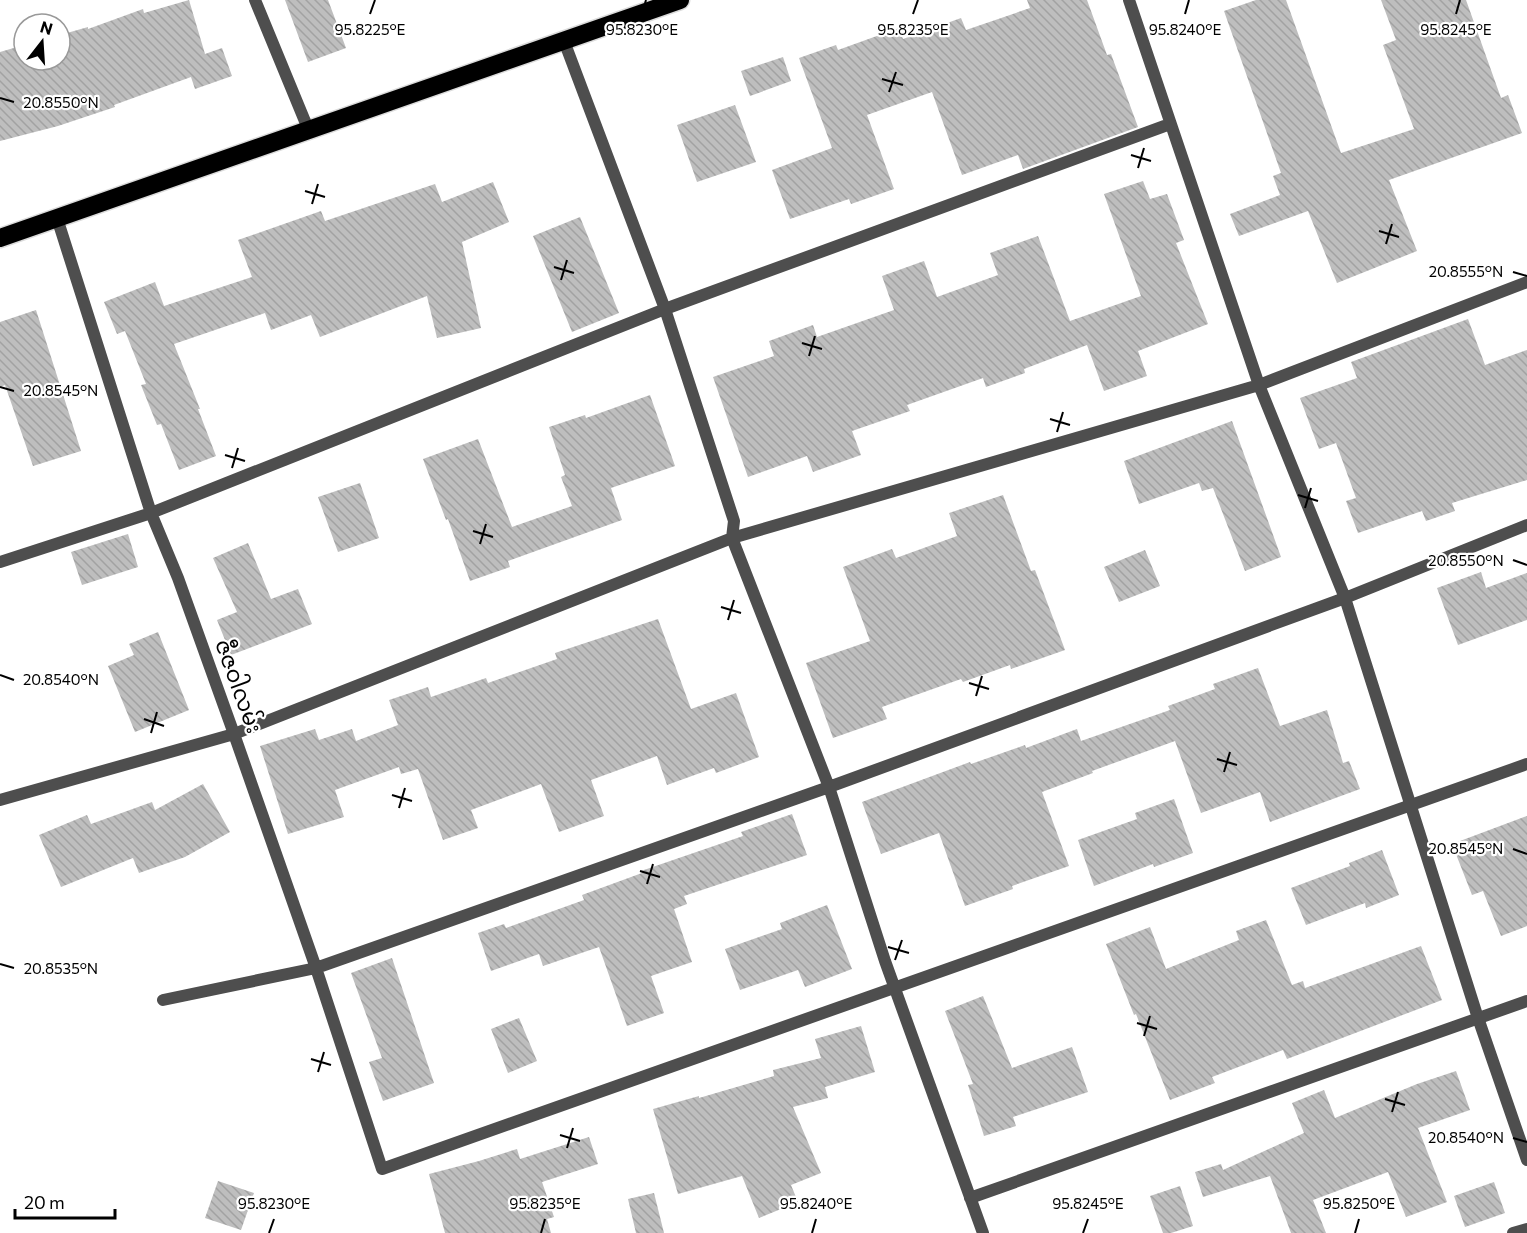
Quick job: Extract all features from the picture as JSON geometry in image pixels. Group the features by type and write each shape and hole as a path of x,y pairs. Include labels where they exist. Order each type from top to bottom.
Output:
{"highway":[{"path":"0,238 680,0"}],"street":[{"path":"255,0 309,131"},
{"path":"1129,0 1259,385 1345,598 1479,1018 1527,1160"},
{"path":"564,41 665,309 734,521 732,538 829,787 895,988 983,1233"},
{"path":"0,562 151,513 665,309 1170,124"},
{"name":"ဇီဇဝါလမ်း","path":"57,218 151,513 178,578 234,734 316,969 382,1169 895,988"},
{"path":"0,800 234,734 732,538 1259,385 1527,282"},
{"path":"163,1000 316,969 829,787 1345,598 1527,525"},
{"path":"895,988 1527,764"},
{"path":"970,1198 1527,1001"},
{"path":"1513,1233 1527,1229"}],"building":[{"path":"189,0 205,54 222,48 232,76 195,89 191,77 114,105 115,107 58,126 0,141 0,52 12,48 12,72 72,72 72,32 88,27 88,29 143,9 144,13"},
{"path":"285,0 328,0 346,48 308,62"},
{"path":"1027,0 1087,0 1107,55 1111,54 1138,127 1023,169 1018,155 962,175 932,92 867,115 894,189 851,204 849,199 790,219 772,170 832,148 799,58 836,45 838,50 899,28 903,39 961,18 966,30 1030,8"},
{"path":"1256,0 1286,0 1341,153 1414,129 1383,45 1396,40 1381,0 1466,0 1501,98 1508,95 1522,133 1389,180 1417,251 1337,283 1308,211 1239,236 1230,214 1280,195 1273,176 1281,173 1224,11"},
{"path":"783,57 791,81 750,96 741,71"},
{"path":"735,105 756,162 697,182 677,125"},
{"path":"1143,181 1150,199 1167,194 1184,240 1176,243 1208,324 1138,351 1147,376 1104,391 1087,345 1024,369 1025,373 986,387 983,378 907,405 910,411 852,431 861,455 813,472 807,456 748,477 713,377 774,356 769,341 813,325 817,337 894,310 882,276 924,261 937,297 998,275 990,253 1038,236 1070,321 1141,296 1104,194"},
{"path":"493,182 509,222 462,242 481,328 437,338 427,296 320,337 311,315 271,330 265,313 174,344 216,456 179,470 161,424 157,425 141,385 146,384 125,331 117,334 104,302 155,282 164,306 252,277 238,240 321,211 325,221 435,184 442,202"},
{"path":"580,217 619,313 572,332 533,236"},
{"path":"36,310 81,451 33,466 5,385 0,387 0,322"},
{"path":"1468,319 1485,365 1527,350 1527,480 1452,503 1455,511 1426,521 1422,511 1358,533 1346,501 1356,498 1336,443 1319,449 1300,398 1357,378 1351,362"},
{"path":"650,395 675,466 611,488 622,520 508,561 510,567 470,581 423,459 478,439 512,527 572,506 561,477 565,475 549,427 585,415 586,418"},
{"path":"1232,421 1281,557 1245,571 1213,488 1202,491 1199,483 1139,504 1124,461"},
{"path":"360,483 379,538 338,552 318,497"},
{"path":"1003,495 1031,571 1035,570 1065,650 1011,669 1010,665 963,682 961,679 882,707 887,719 833,738 806,663 870,641 843,567 892,549 896,558 957,536 949,513"},
{"path":"128,534 138,567 82,585 71,552"},
{"path":"248,543 271,599 298,589 312,624 231,655 217,620 237,612 213,558"},
{"path":"1145,550 1160,586 1119,602 1104,567"},
{"path":"1481,572 1486,588 1527,573 1527,620 1458,645 1437,588"},
{"path":"658,619 691,709 736,693 759,757 716,773 714,768 667,785 657,756 591,780 604,816 559,832 541,784 471,810 478,828 443,840 418,769 401,774 399,767 335,790 344,817 288,834 260,746 315,729 319,740 352,729 356,741 398,725 389,700 428,687 431,697 486,678 488,683 557,659 555,653"},
{"path":"158,632 189,710 135,732 108,666 134,655 129,644"},
{"path":"1258,668 1280,726 1327,710 1343,763 1349,761 1360,789 1270,822 1260,792 1201,813 1175,741 1042,792 1069,866 1012,886 1013,889 965,906 939,833 881,854 862,802 970,762 971,764 1025,745 1026,748 1077,729 1081,741 1170,710 1168,706 1215,689 1213,684"},
{"path":"203,784 230,832 185,857 139,873 133,858 61,887 39,835 87,815 91,824 152,802 155,810"},
{"path":"1174,799 1193,853 1154,867 1153,864 1094,886 1078,840 1137,819 1135,813"},
{"path":"792,814 807,855 684,896 687,904 674,909 692,962 651,976 664,1013 627,1026 599,947 543,966 539,954 491,971 478,933 504,924 506,928 584,900 582,895 642,873 641,871 743,836 741,832"},
{"path":"1527,816 1527,926 1501,936 1483,891 1472,895 1452,844"},
{"path":"1382,850 1399,895 1366,908 1365,903 1306,925 1291,888 1350,866 1349,863"},
{"path":"827,905 852,969 805,987 798,970 740,990 725,949 782,929 780,923"},
{"path":"1266,920 1292,985 1303,981 1305,988 1421,946 1442,1000 1287,1059 1283,1050 1212,1077 1215,1083 1170,1100 1106,944 1150,927 1166,969 1239,940 1236,931"},
{"path":"392,958 434,1083 383,1101 369,1062 382,1058 351,973"},
{"path":"983,996 1012,1068 1072,1047 1088,1092 1013,1117 1016,1126 984,1136 968,1085 973,1084 945,1011"},
{"path":"519,1018 537,1061 508,1073 491,1029"},
{"path":"861,1026 875,1072 825,1087 828,1098 793,1107 821,1173 791,1185 798,1202 759,1218 742,1176 678,1194 653,1109 774,1076 773,1070 821,1058 815,1039"},
{"path":"1456,1071 1470,1110 1418,1128 1447,1202 1406,1217 1388,1172 1313,1200 1326,1233 1291,1233 1270,1176 1203,1197 1195,1172 1221,1164 1223,1170 1304,1133 1292,1103 1324,1090 1335,1118 1417,1084"},
{"path":"589,1137 598,1164 542,1182 554,1217 547,1219 551,1233 445,1233 429,1174 517,1149 520,1159"},
{"path":"218,1181 254,1193 241,1230 205,1218"},
{"path":"1494,1182 1505,1213 1465,1227 1454,1196"},
{"path":"1180,1186 1193,1226 1171,1233 1163,1233 1150,1196"},
{"path":"654,1193 664,1233 636,1233 628,1199"}]}
